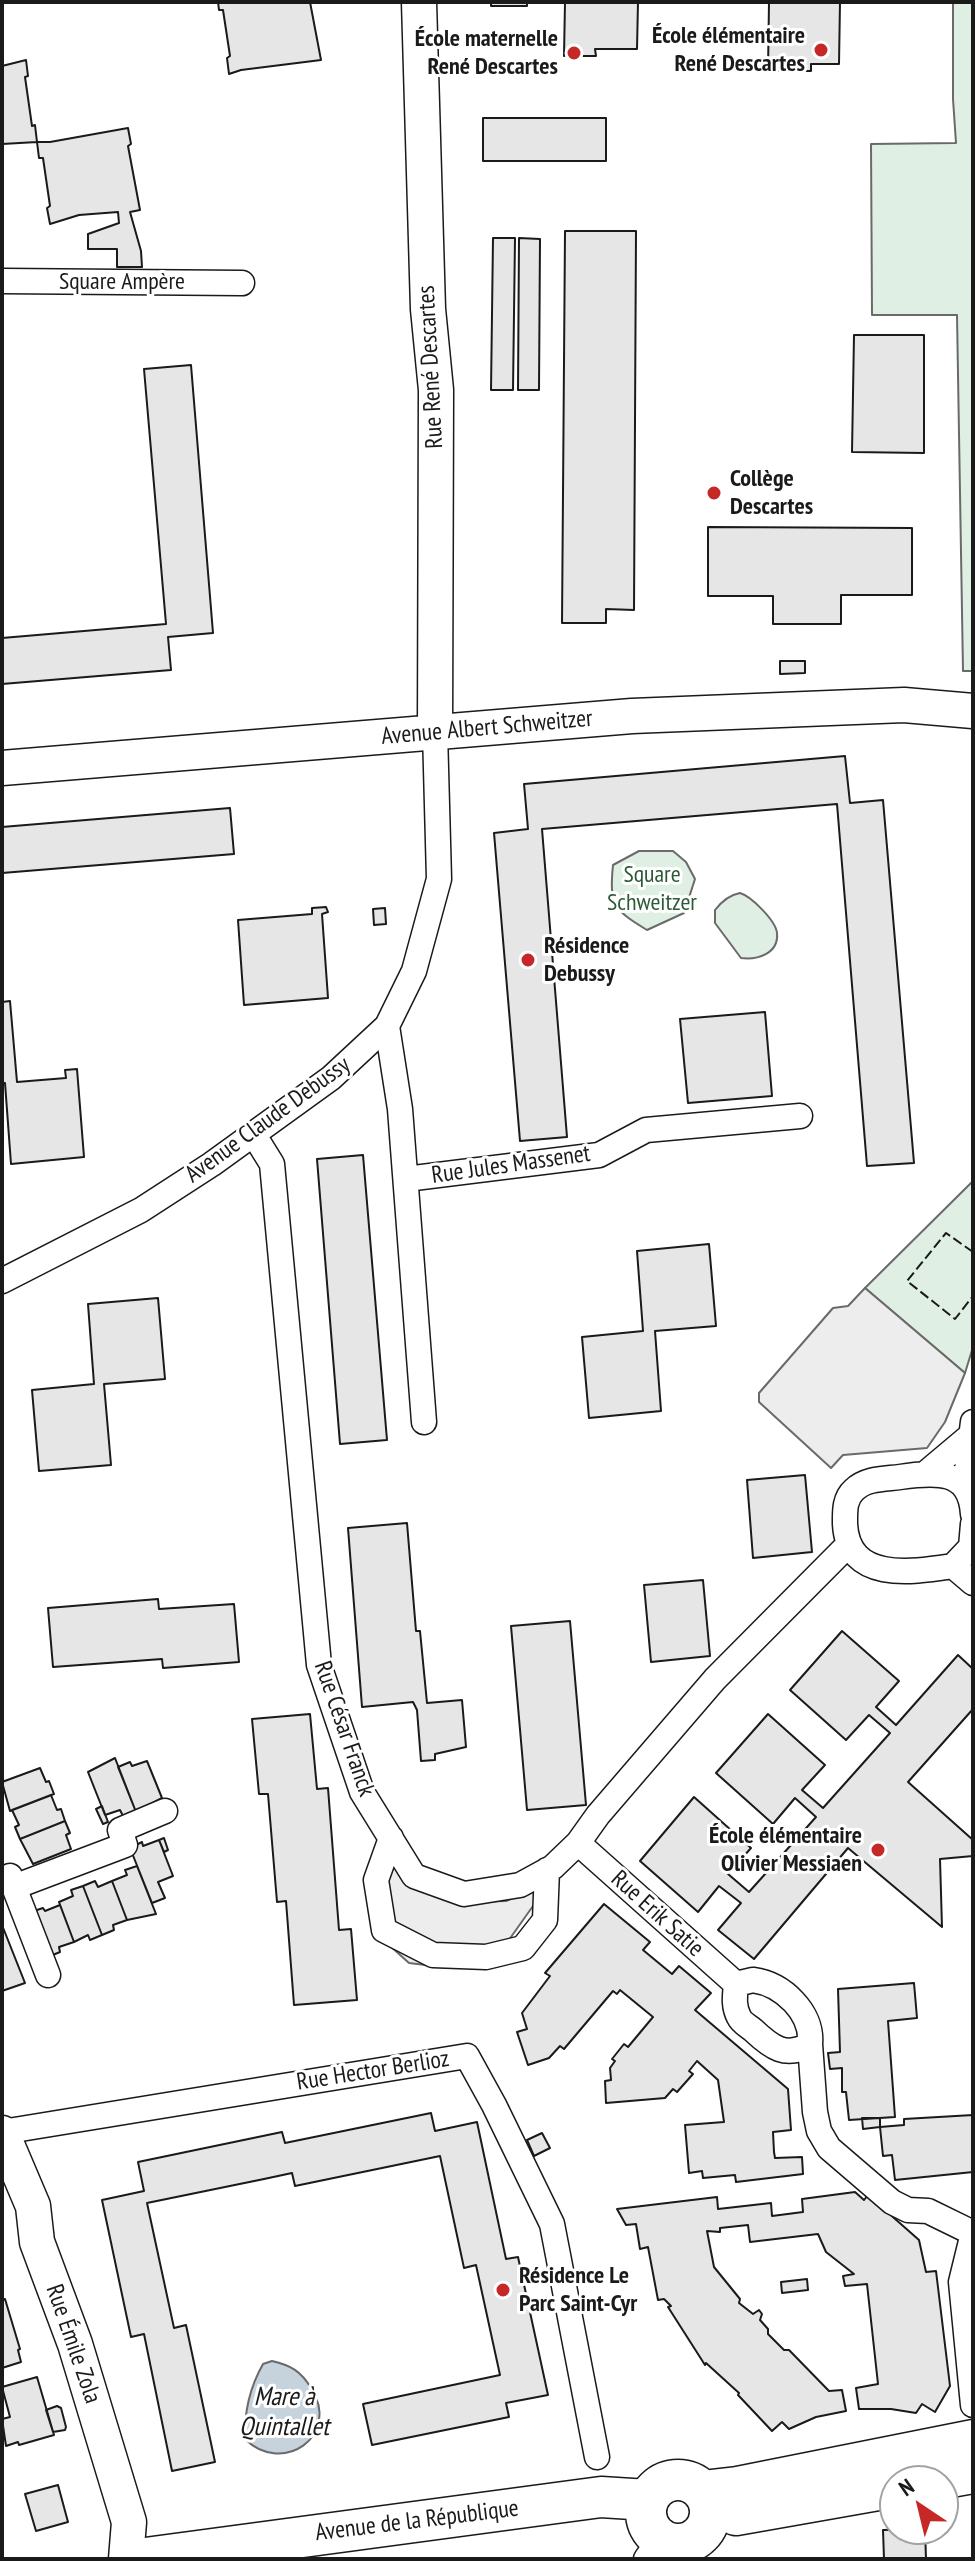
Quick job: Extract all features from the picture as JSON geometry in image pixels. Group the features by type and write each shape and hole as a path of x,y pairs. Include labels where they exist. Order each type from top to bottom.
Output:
{"main road":[{"path":"848,2495 870,2479 947,2464 973,2442"},
{"path":"706,2505 684,2480 662,2484 648,2500 645,2511 653,2549 669,2543 689,2542 698,2537 706,2505 737,2487 973,2442"},
{"path":"706,2505 848,2495 879,2490"},
{"name":"Avenue de la République","path":"138,2559 601,2497 648,2500"}],"street":[{"name":"Rue René Descartes","path":"419,2 428,309 436,390 435,732"},
{"name":"Square Ampère","path":"2,281 242,283"},
{"name":"Avenue Albert Schweitzer","path":"2,768 632,716 904,705 973,711"},
{"name":"Avenue Claude Debussy","path":"2,1281 141,1210 254,1135 331,1078 387,1026 414,971 439,879 435,732"},
{"name":"Rue Jules Massenet","path":"387,1026 400,1109 424,1422"},
{"name":"Rue Jules Massenet","path":"406,1179 599,1155 646,1130 800,1116"},
{"name":"Rue César Franck","path":"254,1135 272,1164 319,1665 362,1792 414,1876 464,1894 520,1885 547,1870 578,1843 598,1815 715,1679 849,1544"},
{"path":"926,1473 971,1429"},
{"path":"965,1486 971,1429"},
{"path":"973,1514 972,1498 965,1486 949,1476 926,1473 872,1480 854,1490 845,1505 845,1529 849,1544 863,1563 883,1571 967,1548 973,1583"},
{"path":"48,1975 7,1874 125,1845 120,1830 165,1811"},
{"path":"391,1838 376,1880 384,1930 433,1955 486,1957 523,1948 545,1920 547,1870"},
{"name":"Rue Erik Satie","path":"578,1843 736,1984"},
{"path":"810,2044 800,2051 788,2052 772,2047 739,2018 734,2000 736,1984 753,1980 768,1982 805,2012 812,2031 810,2044 815,2112 819,2131 829,2148 892,2202 908,2210 928,2211 973,2233 961,2282 973,2405"},
{"name":"Rue Hector Berlioz","path":"2,2132 467,2056 552,2224 597,2457"},
{"name":"Rue Émile Zola","path":"2,2132 33,2206 37,2242 75,2344 129,2522 126,2559"}],"green space":[{"path":"953,2 973,2 973,671 963,671 957,315 872,315 871,144 956,143"},
{"name":"Square Schweitzer","path":"639,851 673,851 686,862 695,879 684,913 647,930 621,911 613,898 612,889 613,865"},
{"path":"740,893 762,910 776,928 774,946 760,957 741,958 715,923 715,910 723,901"},
{"path":"973,1181 973,1347 965,1373 865,1288"}],"shaded area":[{"path":"865,1288 965,1373 945,1422 927,1448 843,1455 831,1468 759,1402 759,1393 833,1308 848,1306"},
{"path":"393,1865 412,1885 462,1902 506,1901 550,1882 489,1968 450,1968 409,1963 389,1945 369,1887"}],"water":[{"name":"Mare à Quintallet","path":"272,2361 299,2373 319,2405 319,2421 313,2435 304,2445 290,2452 275,2453 260,2449 245,2439 251,2391 263,2364"}],"building":[{"path":"218,2 310,2 321,60 229,74 227,58 230,56 223,10 219,10"},
{"path":"491,2 527,2 527,6 491,6"},
{"path":"565,2 638,2 637,49 595,49 596,56 564,56"},
{"path":"769,2 840,2 839,64 811,64 811,71 768,71"},
{"path":"26,60 28,76 25,77 37,142 2,144 2,66"},
{"path":"483,118 606,118 606,161 483,161"},
{"path":"128,128 131,144 128,146 140,210 130,212 141,251 142,267 117,267 117,249 88,249 88,234 119,223 118,212 79,215 50,224 43,158 39,158 37,142"},
{"path":"565,231 636,231 634,610 606,609 606,623 562,623"},
{"path":"493,238 515,238 513,390 491,390"},
{"path":"519,238 540,239 539,390 518,390"},
{"path":"854,335 924,335 924,453 852,452"},
{"path":"191,365 213,633 168,637 171,670 2,684 2,638 166,624 144,369"},
{"path":"708,527 912,528 912,595 841,595 841,624 773,624 773,596 708,596"},
{"path":"780,661 805,661 805,673 780,674"},
{"name":"Résidence Debussy","path":"845,756 850,803 883,800 914,1163 867,1166 837,804 542,829 567,1137 520,1141 494,833 528,829 524,784"},
{"path":"230,808 234,854 2,873 2,827"},
{"path":"326,907 328,912 322,914 328,998 244,1005 238,920 312,914 312,908"},
{"path":"385,908 386,924 374,925 373,909"},
{"path":"10,1001 17,1082 66,1078 65,1070 77,1069 84,1157 11,1164 5,1083 2,1083 2,1002"},
{"name":"Résidence Debussy","path":"765,1012 772,1096 688,1103 680,1019"},
{"path":"363,1155 387,1440 340,1444 317,1159"},
{"path":"709,1244 716,1326 655,1331 661,1411 589,1418 582,1337 643,1331 637,1251"},
{"path":"158,1298 165,1379 104,1384 111,1465 39,1471 32,1390 94,1384 88,1304"},
{"path":"805,1475 812,1552 753,1558 747,1480"},
{"path":"407,1523 416,1631 420,1631 427,1703 462,1700 466,1747 435,1754 435,1760 421,1761 417,1710 413,1702 362,1707 348,1528"},
{"path":"703,1580 710,1656 651,1662 644,1585"},
{"path":"158,1599 159,1609 234,1604 239,1662 163,1668 162,1659 53,1667 48,1608"},
{"path":"570,1621 586,1805 527,1810 511,1626"},
{"path":"842,1631 899,1681 876,1707 896,1725 958,1655 973,1669 973,1709 908,1782 973,1840 973,1856 940,1859 942,1927 848,1848 754,1959 718,1930 741,1903 719,1886 698,1912 640,1861 694,1797 751,1848 728,1874 749,1892 816,1817 795,1798 773,1824 716,1773 768,1714 825,1765 802,1790 823,1808 890,1733 869,1715 846,1740 790,1690"},
{"path":"310,1714 317,1789 328,1788 339,1930 351,1929 357,2000 294,2005 286,1901 277,1902 268,1794 259,1794 252,1719"},
{"path":"115,1758 136,1812 123,1816 120,1810 105,1815 88,1772"},
{"path":"147,1761 162,1798 136,1812 118,1767 130,1762 132,1766"},
{"path":"40,1768 54,1794 10,1811 2,1782"},
{"path":"51,1795 65,1821 20,1839 15,1827 19,1825 12,1810"},
{"path":"102,1806 108,1822 103,1824 96,1809"},
{"path":"65,1821 71,1849 33,1864 20,1839"},
{"path":"164,1838 168,1850 164,1852 159,1840"},
{"path":"159,1840 173,1876 158,1882 165,1898 152,1903 130,1848 142,1842 143,1846"},
{"path":"137,1866 156,1914 127,1920 112,1881 127,1875 125,1870"},
{"path":"95,1881 98,1887 112,1881 127,1920 113,1925 114,1930 102,1935 83,1886"},
{"path":"83,1886 102,1935 90,1940 88,1935 74,1942 59,1902 73,1896 71,1890"},
{"path":"604,1904 650,1942 643,1950 672,1974 679,1966 711,1993 695,2010 788,2089 791,2130 773,2132 775,2158 802,2157 803,2174 736,2182 735,2175 703,2178 702,2171 689,2173 685,2125 724,2122 718,2080 697,2061 689,2071 693,2074 677,2092 673,2089 665,2098 606,2103 605,2081 611,2080 610,2068 615,2061 612,2059 624,2044 628,2047 653,2017 620,1990 617,1994 613,1991 564,2049 560,2046 549,2058 528,2065 517,2032 527,2029 522,2013 550,1976 545,1973"},
{"path":"60,1905 74,1942 59,1947 60,1952 48,1957 31,1912"},
{"path":"2,1925 25,1983 2,1991"},
{"path":"914,1983 917,2018 888,2021 895,2117 849,2120 846,2092 842,2092 842,2068 830,2069 828,2053 840,2052 838,1989"},
{"name":"Résidence Le Parc Saint-Cyr","path":"431,2113 435,2131 477,2122 506,2259 518,2257 548,2395 506,2403 509,2417 372,2445 363,2404 500,2375 476,2265 464,2268 440,2156 295,2186 292,2173 147,2203 174,2328 186,2325 215,2462 172,2471 144,2334 131,2337 102,2200 144,2191 138,2162 282,2132 285,2143"},
{"path":"973,2115 973,2172 895,2180 892,2155 883,2156 880,2127 904,2125 904,2119"},
{"path":"862,2118 880,2118 880,2127 863,2129"},
{"path":"542,2133 550,2148 534,2156 527,2140"},
{"path":"855,2192 864,2200 868,2195 919,2240 926,2272 936,2271 950,2386 935,2412 922,2404 916,2413 859,2409 856,2388 878,2384 867,2284 845,2286 843,2276 854,2274 826,2252 818,2234 750,2242 748,2225 720,2228 720,2232 707,2231 714,2267 740,2299 739,2303 753,2314 759,2310 762,2314 760,2320 768,2329 768,2334 784,2350 789,2350 829,2391 842,2390 846,2411 816,2417 789,2429 782,2422 772,2431 739,2393 705,2365 668,2307 671,2306 664,2299 658,2300 648,2247 640,2249 636,2224 626,2225 617,2209 717,2197 718,2209 771,2203 772,2216 803,2212 802,2199"},
{"path":"807,2279 808,2290 782,2293 781,2282"},
{"path":"5,2299 21,2362 2,2368 2,2300"},
{"path":"37,2377 54,2435 6,2446 2,2419 10,2417 2,2387"},
{"path":"57,2406 61,2408 66,2427 65,2430 53,2432 46,2410"},
{"path":"58,2485 68,2522 36,2531 25,2494"},
{"path":"884,2545 926,2545 926,2559 884,2559"}],"fence":[{"path":"973,1252 946,1233 907,1281 955,1319 973,1296"}],"place":[{"name":"École élémentaire René Descartes","path":"821,50"},
{"name":"École maternelle René Descartes","path":"574,53"},
{"name":"Collège Descartes","path":"714,493"},
{"name":"Résidence Debussy","path":"528,960"},
{"name":"École élémentaire Olivier Messiaen","path":"878,1850"},
{"name":"Résidence Le Parc Saint-Cyr","path":"503,2290"}]}
